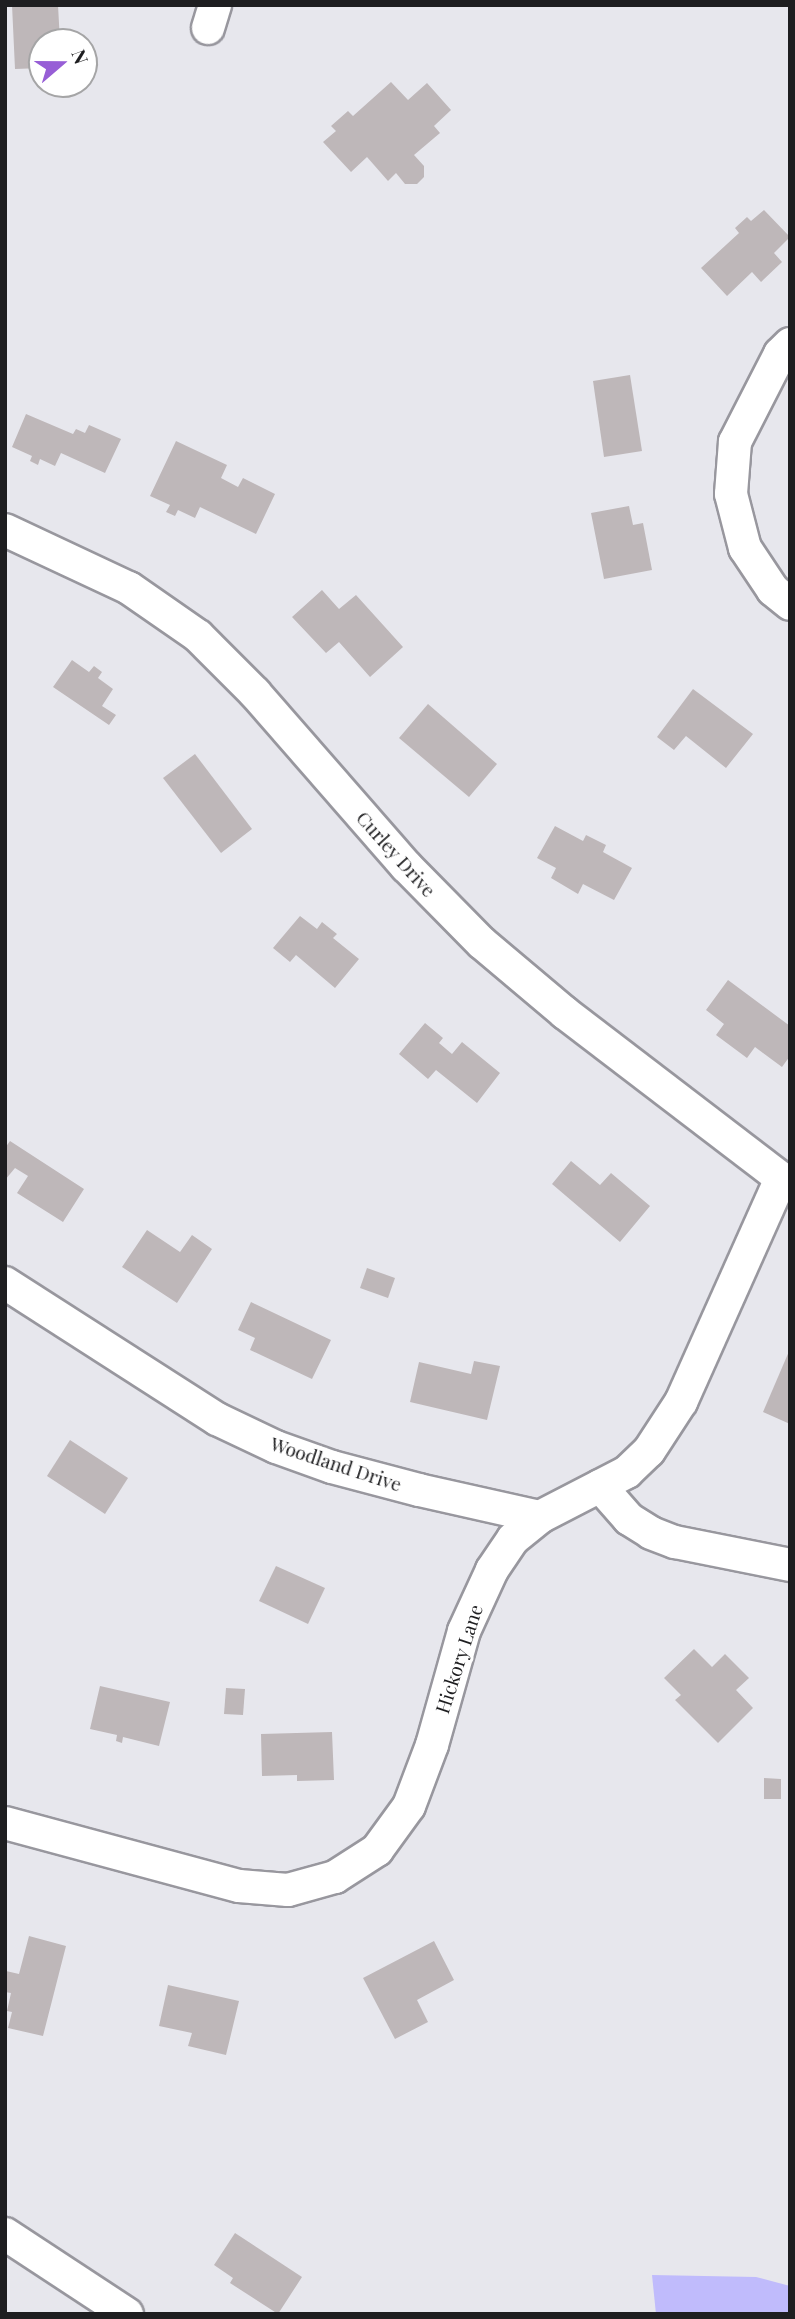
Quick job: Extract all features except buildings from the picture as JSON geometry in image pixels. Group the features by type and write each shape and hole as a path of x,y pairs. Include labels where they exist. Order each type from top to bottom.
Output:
{"street":[{"path":"790,344 780,354 735,442 731,494 745,548 773,590 790,604"},
{"name":"Curley Drive","path":"5,530 129,588 198,636 255,694 406,866 472,934 526,981 785,1182"},
{"name":"Hickory Lane","path":"5,1823 239,1886 288,1890 335,1877 377,1850 409,1806 432,1745 464,1631 492,1570 513,1539 540,1517 600,1486 634,1465 649,1451 670,1419 785,1182"},
{"name":"Woodland Drive","path":"5,1283 207,1413 276,1447 369,1477 540,1517"},
{"path":"600,1486 629,1520 651,1534 675,1542 790,1565"},
{"path":"5,2234 127,2314"}],"shaded area":[{"path":"652,2275 756,2277 790,2286 790,2314 656,2314"}]}
